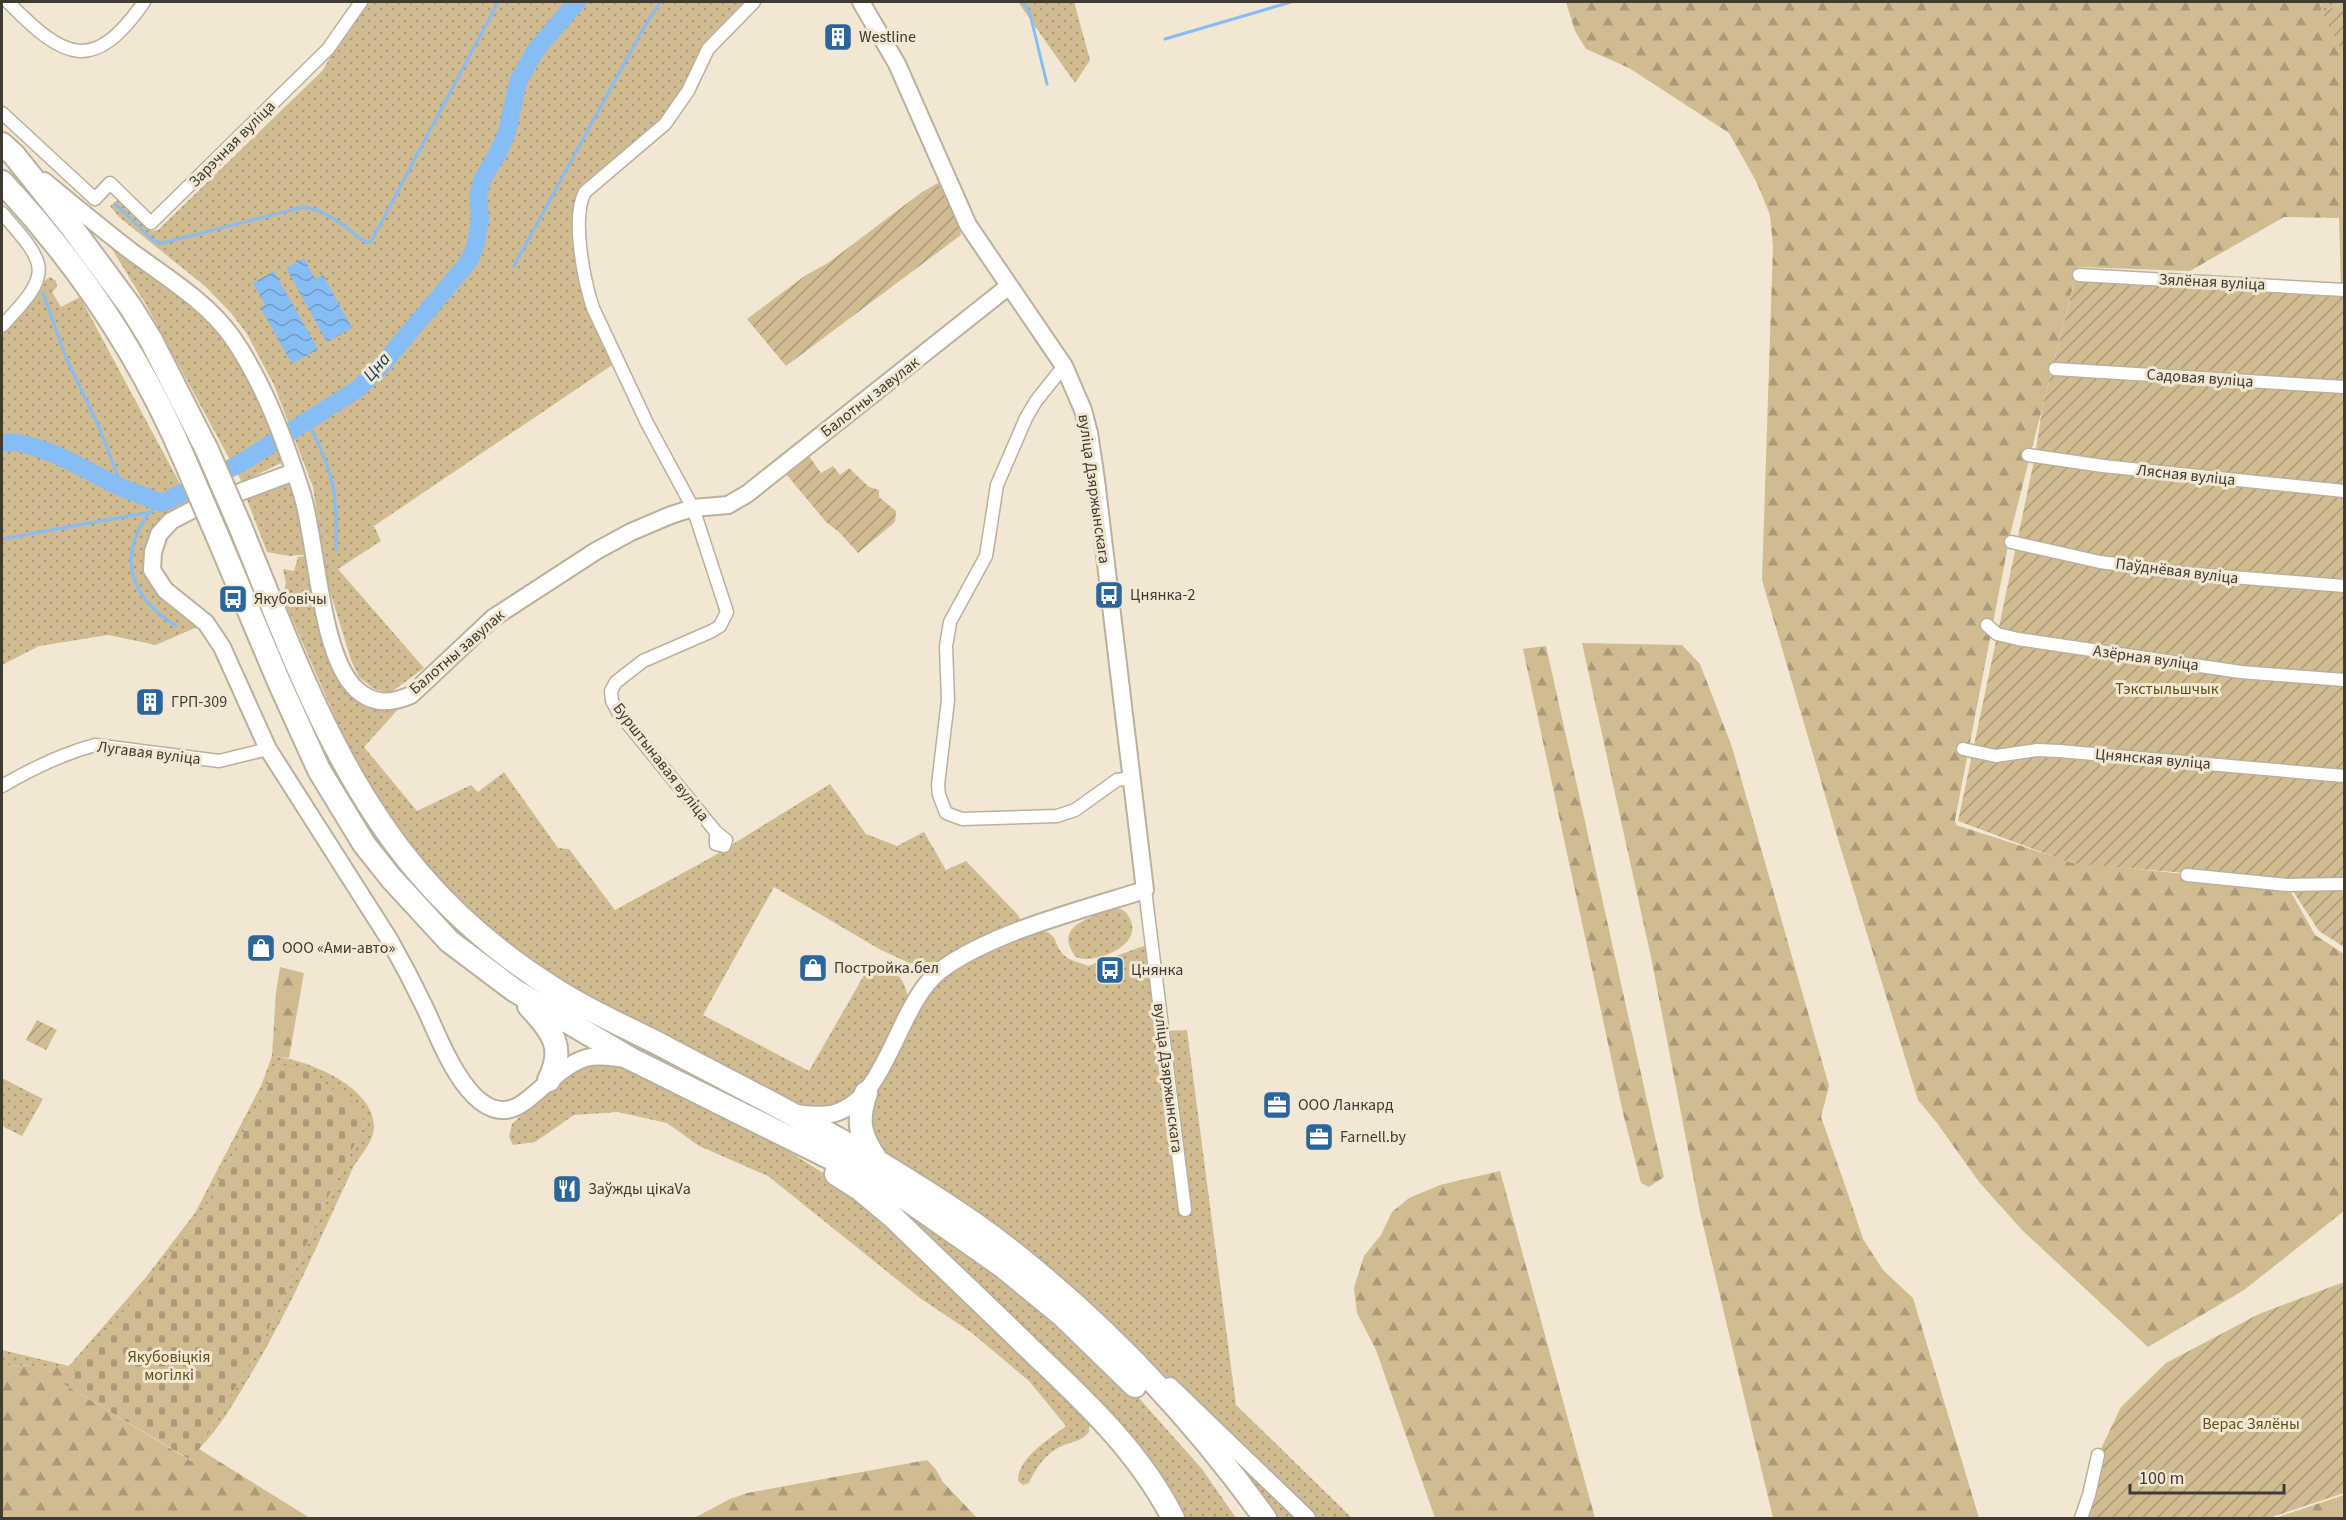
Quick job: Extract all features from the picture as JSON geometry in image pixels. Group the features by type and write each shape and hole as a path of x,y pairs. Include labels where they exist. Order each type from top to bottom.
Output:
{"highway":[{"path":"8,150 70,225 130,306 152,340 207,450 335,749 365,801 419,873 456,912 511,959 560,992 878,1162 1006,1246 1112,1339 1205,1440 1265,1518"},
{"path":"2,182 45,231 103,309 138,368 174,435 314,761 364,844 391,878 449,940 514,990 631,1059 890,1186 1002,1266 1063,1316 1109,1360 1193,1450 1248,1518"},
{"path":"514,990 543,1020 556,1041 556,1066 549,1080"},
{"path":"866,1093 861,1109 861,1132 878,1162"},
{"path":"706,1096 861,1190 892,1216 1096,1414 1149,1476 1173,1518"}],"main road":[{"name":"вуліца Дзяржынскага","path":"861,2 897,64 968,225 1064,366 1083,410 1089,433 1145,890"},
{"name":"Балотны завулак","path":"8,150 105,232 185,292 218,321 244,357 274,419 304,502 329,630 342,667 356,689 376,701 397,701 411,695 493,618 578,562 631,532 693,508 728,505 747,494 1009,286"},
{"path":"294,472 192,510 171,521 159,534 153,552 152,570 165,590 206,623 222,647 268,748 389,939 459,1080 474,1096 485,1104 500,1109 512,1109 523,1103 549,1080 585,1059 597,1057 631,1059"},
{"path":"790,1113 834,1113 853,1105 866,1093 913,1005 929,980 942,969 982,947 1011,935 1145,890"},
{"path":"1112,1339 1161,1377 1307,1518"}],"street":[{"path":"8,2 50,39 71,50 88,51 101,47 118,34 144,2"},
{"name":"Зарэчная вуліца","path":"2,113 95,199 110,183 151,223 328,49 361,2"},
{"path":"693,508 647,423 592,308 586,289 578,216 579,202 585,192 665,124 688,91 708,49 754,2"},
{"path":"2,213 32,248 39,266 39,277 33,290 2,326"},
{"name":"Зялёная вуліца","path":"2079,275 2344,290"},
{"path":"1064,366 1036,401 1026,418 997,485 986,556 950,622 946,646 948,700 938,785 939,795 946,813 962,819 1057,816 1075,810 1117,780 1131,778"},
{"name":"Садовая вуліца","path":"2055,369 2344,387"},
{"name":"Лясная вуліца","path":"2028,455 2103,466 2344,491"},
{"name":"Бурштынавая вуліца","path":"693,508 727,612 720,626 643,662 616,682 611,691 612,701 618,712 716,832"},
{"name":"Паўднёвая вуліца","path":"2011,542 2100,562 2182,573 2344,586"},
{"name":"Азёрная вуліца","path":"1988,625 1997,634 2029,641 2241,672 2344,680"},
{"name":"Лугавая вуліца","path":"2,786 31,770 95,745 219,761 268,748"},
{"name":"Цнянская вуліца","path":"1963,749 1996,756 2037,750 2059,751 2344,776"},
{"path":"2187,875 2287,885 2344,884"},
{"name":"вуліца Дзяржынскага","path":"1145,890 1185,1210"},
{"path":"2081,1518 2098,1455"}],"green space":[{"path":"361,2 754,2 720,37 665,124 579,202 586,289 618,361 374,526 381,541 338,569 424,668 390,693 374,689 359,677 351,660 326,578 313,487 274,385 247,334 206,287 119,217 110,206 118,200 151,231 158,230 323,70"},
{"path":"1018,2 1074,2 1090,60 1075,83"},
{"path":"1566,2 2320,2 2322,13 2344,52 2344,290 2341,289 2339,218 2284,217 2190,271 2078,267 2010,535 1955,820 1956,825 2071,862 2287,885 2315,935 2344,954 2344,1211 2244,1290 2148,1347 2023,1231 1979,1182 1918,1100 1762,580 1773,246 1770,215 1757,183 1729,133 1629,68 1586,49 1575,31"},
{"path":"2320,2 2344,2 2322,13"},
{"path":"2344,2 2344,54 2322,13"},
{"path":"938,183 955,212 961,235 786,366 747,319 806,275 828,263 922,192"},
{"path":"107,241 205,316 227,342 242,365 256,394 281,454 281,463 242,482 145,303"},
{"name":"Тэкстыльшчык","path":"2077,272 2344,290 2344,947 2319,931 2287,882 2071,863 1958,821 2035,456 2042,409"},
{"path":"50,277 56,281 57,287 52,292 61,307 80,297 187,497 192,510 171,521 152,570 206,623 156,645 108,635 39,646 2,665 2,326 33,289"},
{"path":"806,452 821,473 833,466 840,475 849,468 869,487 879,490 879,497 896,511 895,522 858,553 839,532 826,522 786,474 786,468"},
{"path":"284,482 292,485 309,554 289,556 267,552 246,497"},
{"path":"314,555 334,646 366,696 411,695 364,747 417,811 471,785 478,792 504,772 558,848 569,849 615,910 712,857 830,784 866,834 897,846 924,832 946,870 966,861 1018,915 1021,921 938,961 923,964 909,963 879,949 774,887 703,1015 809,1071 870,968 886,969 896,974 904,984 908,998 869,1089 934,987 965,961 1038,930 1050,933 1067,958 1088,966 1152,943 1161,1031 1187,1030 1236,1405 1352,1518 1314,1518 1082,1296 1012,1237 947,1191 878,1162 853,1105 790,1113 792,1100 554,978 454,898 410,853 361,776 282,596 286,584 283,569 294,571 298,557"},
{"path":"1582,643 1682,645 1700,664 1732,747 1829,1086 1821,1117 1863,1239 1883,1270 1913,1298 1979,1518 1773,1518 1700,1212 1652,962"},
{"path":"1546,646 1664,1177 1649,1187 1641,1183 1623,1113 1523,649"},
{"path":"1116,908 1128,914 1132,929 1130,938 1104,956 1083,959 1076,957 1068,937 1072,930 1087,919"},
{"path":"280,967 304,973 289,1058 272,1056"},
{"path":"37,1020 57,1030 46,1050 26,1040"},
{"path":"272,1056 302,1062 335,1077 350,1087 371,1111 374,1126 372,1138 352,1170 279,1324 233,1404 207,1440 199,1449 264,1339 326,1201 365,1124 278,1065 201,1217 75,1372 68,1367 2,1365 2,1350 69,1366 147,1276 195,1213 261,1086"},
{"path":"610,1060 745,1124 844,1186 1090,1418 1089,1432 1081,1439 1058,1448 1047,1456 1038,1466 1029,1483 1023,1485 1018,1481 1023,1465 1036,1450 1066,1426 1029,1381 972,1333 920,1298 768,1176 699,1146 667,1123 618,1112 574,1115 535,1142 513,1145 509,1136 512,1124 527,1110 586,1063"},
{"name":"Якубовіцкія могілкі","path":"278,1065 300,1067 357,1105 365,1124 326,1201 264,1339 192,1461 64,1384 201,1217"},
{"path":"2,1078 43,1099 22,1136 2,1126"},
{"path":"1500,1171 1595,1518 1435,1518 1376,1350 1357,1313 1354,1288 1364,1256 1381,1235 1392,1212 1409,1198 1440,1185"},
{"path":"881,1196 969,1252 1050,1312 1137,1396 1202,1469 1236,1518 1183,1518"},
{"name":"Верас Зялёны","path":"2344,1282 2344,1493 2269,1518 2081,1518 2098,1455 2121,1407 2166,1363 2259,1314"},
{"path":"2,1365 68,1367 75,1372 64,1384 191,1461 199,1449 310,1518 2,1518"},
{"path":"1215,1435 1299,1518 1276,1518"},
{"path":"927,1460 943,1482 977,1518 694,1518 730,1499 747,1493"},
{"path":"2344,1495 2344,1518 2275,1518"}],"water":[{"path":"304,258 315,279 323,275 352,328 327,342 286,268"},
{"path":"274,271 318,349 292,364 260,307 265,305 253,283"}],"waterway":[{"path":"115,204 154,241 162,243 303,207 329,216 367,243 371,242 498,2"},
{"name":"Цна","path":"2,442 31,446 46,451 118,486 162,503 241,463 359,388 381,366 469,261 475,247 480,219 478,196 482,180 507,132 518,82 535,51 577,2"},
{"path":"514,266 643,29 660,2"},
{"path":"1024,2 1030,14 1047,84"},
{"path":"1165,39 1291,2"},
{"path":"43,293 66,358 99,427 122,487"},
{"path":"307,421 330,474 336,507 336,550"},
{"path":"2,539 151,512 162,503"},
{"path":"150,512 139,529 133,545 131,560 133,575 148,602 160,615 176,626"}],"place":[{"name":"Westline","path":"838,37"},
{"name":"Цнянка-2","path":"1109,595"},
{"name":"Якубовічы","path":"233,599"},
{"name":"ГРП-309","path":"150,702"},
{"name":"ООО «Ами-авто»","path":"261,948"},
{"name":"Постройка.бел","path":"813,968"},
{"name":"Цнянка","path":"1110,970"},
{"name":"ООО Ланкард","path":"1277,1105"},
{"name":"Farnell.by","path":"1319,1137"},
{"name":"Заўжды цікаVа","path":"567,1189"}]}
